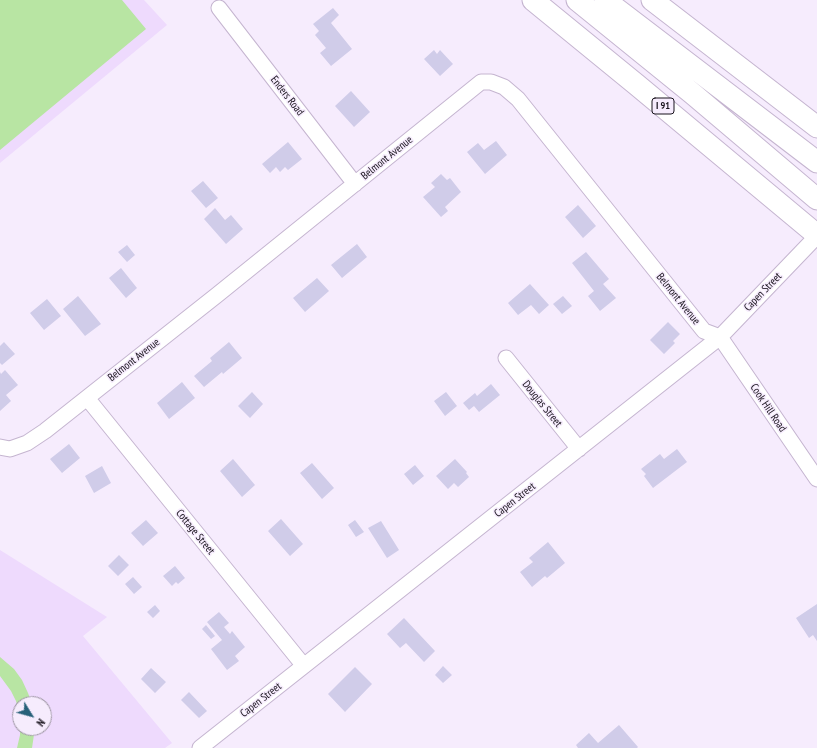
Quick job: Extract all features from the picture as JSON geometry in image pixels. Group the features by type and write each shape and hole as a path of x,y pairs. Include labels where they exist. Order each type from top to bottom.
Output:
{"highway":[{"name":"I 91","path":"533,0 638,85 817,236"},
{"path":"577,0 814,196"},
{"path":"605,0 817,162"},
{"path":"652,0 817,127"}],"street":[{"name":"Enders Road","path":"219,8 355,184"},
{"name":"Belmont Avenue","path":"5,448 27,443 45,431 481,82 491,82 504,87 518,99 704,331 720,337"},
{"name":"Capen Street","path":"200,748 720,337 817,236"},
{"name":"Cook Hill Road","path":"720,337 817,479"},
{"name":"Douglas Street","path":"506,358 579,449"},
{"name":"Cottage Street","path":"86,398 304,666"}],"shaded area":[{"path":"0,0 144,0 167,25 0,163"},
{"path":"0,550 107,617 83,636 172,743 165,748 0,748"}],"green space":[{"path":"0,0 122,0 146,29 0,150"},
{"path":"0,657 14,669 22,680 29,696 14,696 0,676"},
{"path":"20,736 34,736 32,748 17,748"}],"building":[{"path":"333,8 339,15 331,23 352,49 331,66 320,53 326,48 315,35 319,31 313,24"},
{"path":"434,50 437,54 440,50 453,64 440,76 424,59"},
{"path":"351,91 370,112 354,127 335,106"},
{"path":"496,141 507,155 485,174 467,152 478,143 484,150"},
{"path":"288,142 302,159 288,170 285,167 280,172 276,167 270,173 262,164"},
{"path":"441,174 447,180 450,178 461,192 445,207 448,211 441,217 423,197 435,187 431,183"},
{"path":"203,181 218,198 206,208 191,191"},
{"path":"578,205 596,226 583,238 565,217"},
{"path":"215,208 225,220 231,215 243,229 226,244 204,219"},
{"path":"357,244 367,257 342,278 331,265"},
{"path":"127,245 135,255 127,262 118,252"},
{"path":"586,252 609,279 603,284 616,298 600,311 588,296 594,291 572,263"},
{"path":"121,268 137,288 126,298 109,278"},
{"path":"317,278 329,291 305,312 293,298"},
{"path":"530,284 549,305 539,314 531,305 518,315 508,303"},
{"path":"78,296 101,324 85,336 63,309"},
{"path":"563,296 572,306 562,314 553,304"},
{"path":"47,299 61,316 44,330 30,313"},
{"path":"668,322 680,334 673,341 675,343 664,354 650,340"},
{"path":"4,342 15,354 2,365 0,363 0,346"},
{"path":"229,342 242,358 204,387 194,376 212,361 210,358"},
{"path":"5,370 18,385 6,395 11,401 0,411 0,372 1,374"},
{"path":"182,382 195,398 169,419 157,403"},
{"path":"491,384 500,395 479,412 474,406 469,410 463,403 475,393 477,396"},
{"path":"252,392 263,404 250,418 238,406"},
{"path":"446,392 457,406 445,416 434,401"},
{"path":"69,444 80,458 62,473 50,459"},
{"path":"677,449 687,462 653,488 644,476 646,474 641,469 660,454 664,459"},
{"path":"233,459 255,485 242,497 220,471"},
{"path":"455,459 467,472 466,473 469,477 458,487 454,483 448,489 436,476"},
{"path":"312,463 334,488 322,499 300,473"},
{"path":"415,465 424,476 413,485 404,474"},
{"path":"102,466 111,483 94,493 85,476"},
{"path":"281,519 303,544 290,556 268,531"},
{"path":"146,520 158,533 143,546 131,533"},
{"path":"355,520 364,532 356,537 348,525"},
{"path":"381,521 399,550 387,558 368,528"},
{"path":"548,542 565,563 547,578 545,576 532,587 520,572 533,562 529,558"},
{"path":"119,555 129,565 118,576 108,566"},
{"path":"175,566 185,578 178,584 176,582 172,586 163,576"},
{"path":"133,577 142,587 134,594 125,584"},
{"path":"817,604 817,641 813,635 809,638 796,618"},
{"path":"155,605 160,611 153,618 147,612"},
{"path":"219,612 229,623 224,627 230,634 232,631 245,647 235,656 239,661 227,670 211,649 222,640 207,622"},
{"path":"404,618 435,651 424,662 406,643 400,648 387,634"},
{"path":"206,625 215,636 211,639 202,629"},
{"path":"443,666 452,675 443,683 435,675"},
{"path":"355,667 372,684 345,712 328,694"},
{"path":"151,668 166,682 155,693 141,679"},
{"path":"189,692 207,711 199,718 181,700"},
{"path":"619,725 638,747 637,748 578,748 576,745 589,733 598,743"}]}
